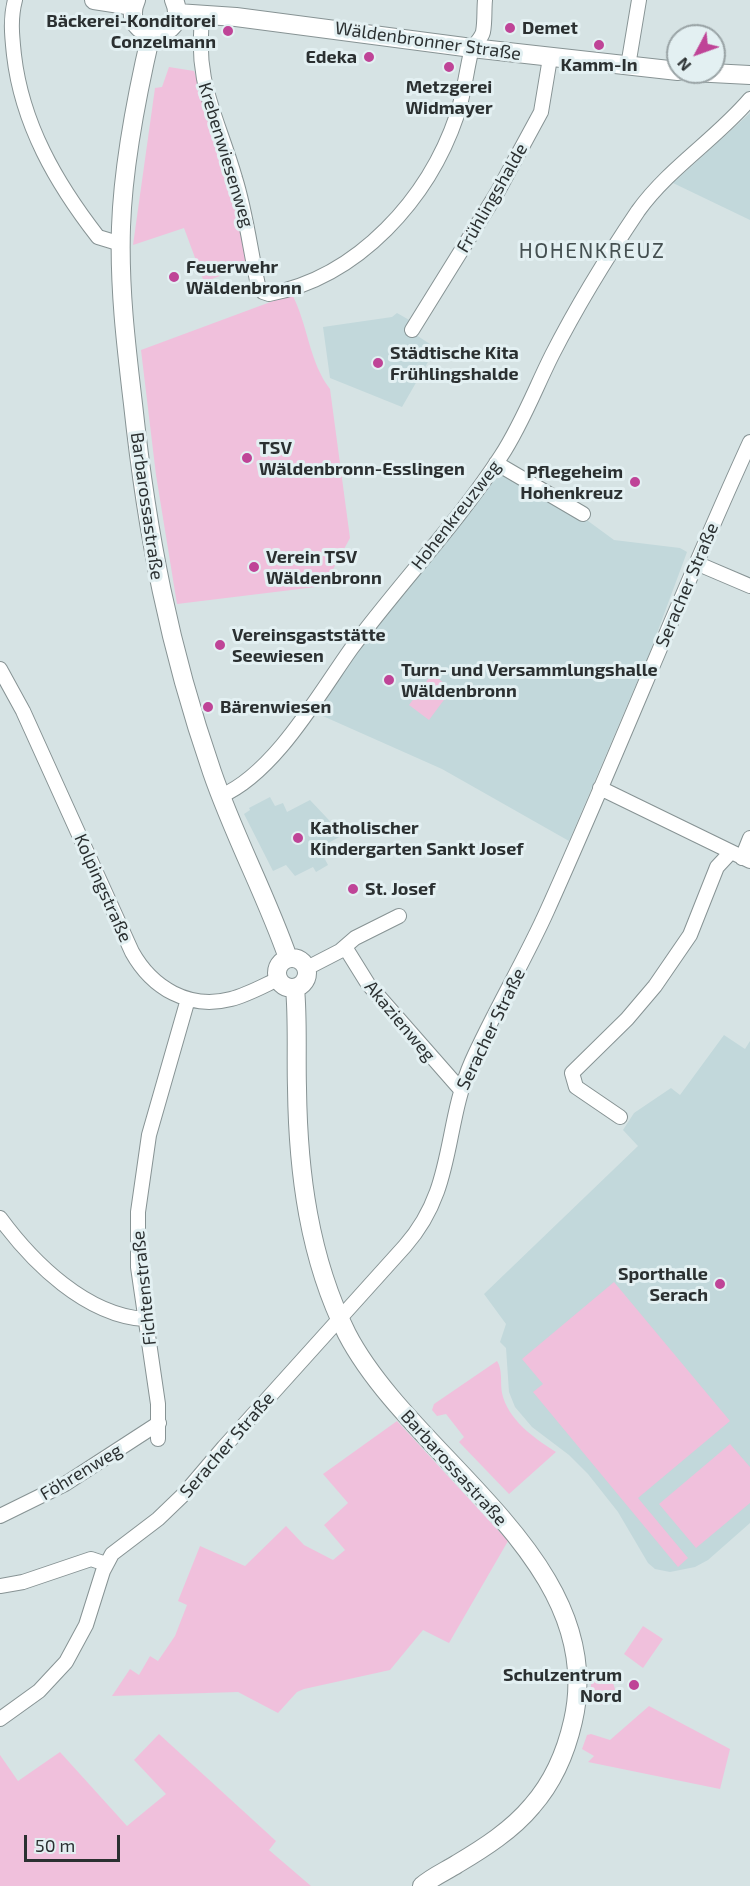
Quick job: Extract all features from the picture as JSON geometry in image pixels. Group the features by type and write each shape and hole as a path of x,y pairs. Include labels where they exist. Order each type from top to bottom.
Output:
{"street":[{"path":"15,0 11,22 21,96 41,150 98,237 106,242 121,244"},
{"path":"94,0 134,3 133,16 137,25 151,34"},
{"path":"472,48 482,33 485,0"},
{"path":"628,66 639,0"},
{"name":"Wäldenbronner Straße","path":"151,34 171,28 176,6 203,13 550,58 666,70"},
{"name":"Krebenwiesenweg","path":"203,13 200,70 242,204 258,285 265,294 301,285 342,264 375,239 403,212 421,189 448,138 463,95 472,48"},
{"name":"Barbarossastraße","path":"151,34 134,119 121,244 124,327 153,557 182,676 220,796 288,958"},
{"name":"Frühlingshalde","path":"412,330 497,193 541,112 550,58"},
{"path":"726,74 750,75"},
{"name":"Hohenkreuzweg","path":"220,796 242,786 267,762 373,619 496,463 521,421 578,308 636,215 660,185 730,122 750,99"},
{"name":"Seracher Straße","path":"106,1564 119,1548 158,1519 184,1494 412,1239 429,1212 443,1178 461,1090 479,1046 547,910 750,442"},
{"path":"496,463 583,514"},
{"path":"696,563 750,586"},
{"name":"Kolpingstraße","path":"0,669 27,718 132,952 152,980 166,990 188,999 212,1002 229,1000 278,979"},
{"path":"600,789 741,857"},
{"path":"620,1117 576,1087 572,1080 574,1069 632,1014 685,942 703,907 717,867 741,857 750,838"},
{"path":"307,968 345,947 355,938 399,916"},
{"name":"Akazienweg","path":"345,947 368,984 461,1090"},
{"path":"288,958 299,959 307,968 307,979 295,988 287,987 278,979 278,967 288,958"},
{"name":"Barbarossastraße","path":"295,988 297,1109 306,1201 320,1265 340,1319 363,1359 400,1409 501,1518 534,1558 560,1604 576,1657 577,1694 572,1725 560,1761 542,1793 524,1815 500,1836 422,1886"},
{"name":"Fichtenstraße","path":"158,1439 157,1396 144,1319 136,1238 140,1184 149,1136 188,999"},
{"path":"0,1218 31,1256 66,1285 118,1315 144,1319"},
{"name":"Föhrenweg","path":"0,1515 65,1484 159,1423"},
{"path":"0,1586 23,1582 91,1559 106,1564 86,1626 66,1662 39,1691 0,1719"}],"shaded area":[{"path":"169,67 194,71 231,186 249,265 204,282 184,228 133,245 155,88 162,87"},
{"path":"750,113 750,220 673,183"},
{"name":"TSV Wäldenbronn-Esslingen","path":"292,294 317,367 330,389 350,538 324,586 177,604 156,475 141,350"},
{"name":"Städtische Kita Frühlingshalde","path":"397,313 411,321 407,329 436,348 402,407 330,378 323,327 392,317"},
{"path":"497,472 584,518 614,540 680,548 687,552 650,652 569,841 442,769 316,713 337,683 342,670"},
{"path":"432,674 452,689 429,720 409,705"},
{"name":"Katholischer Kindergarten Sankt Josef","path":"270,797 275,806 283,803 287,812 310,800 343,835 319,848 328,865 316,872 313,867 295,876 286,865 273,871 244,814 250,810 249,808"},
{"path":"724,1035 745,1049 750,1041 750,1523 708,1560 695,1567 670,1572 655,1569 648,1563 618,1512 588,1474 569,1455 532,1427 515,1407 509,1392 506,1348 500,1342 506,1324 484,1294 638,1146 623,1130 634,1113 671,1088 680,1095"},
{"path":"614,1282 730,1421 638,1498 688,1558 678,1567 533,1392 543,1384 522,1359"},
{"path":"497,1361 501,1372 502,1393 510,1412 531,1434 556,1452 509,1494 459,1442 464,1437 446,1414 437,1416 432,1410 434,1404"},
{"path":"397,1421 508,1541 449,1643 423,1630 390,1670 304,1689 297,1692 278,1713 238,1692 112,1696 130,1669 139,1675 150,1656 158,1661 175,1636 187,1605 178,1601 200,1546 245,1566 286,1526 304,1545 333,1560 345,1550 324,1525 348,1503 323,1474"},
{"path":"730,1444 750,1467 750,1503 696,1548 659,1504"},
{"path":"643,1626 663,1639 643,1668 624,1654"},
{"path":"601,1674 612,1680 615,1689 613,1698 601,1705 591,1701 591,1677"},
{"path":"649,1706 730,1749 720,1789 588,1762 594,1756 582,1749 587,1735 591,1734 610,1740"},
{"path":"159,1734 276,1841 269,1850 311,1886 0,1886 0,1755 18,1781 60,1752 127,1826 166,1794 134,1760"}],"place":[{"name":"Demet","path":"510,28"},
{"name":"Bäckerei-Konditorei Conzelmann","path":"228,31"},
{"name":"Kamm-In","path":"599,45"},
{"name":"Edeka","path":"369,57"},
{"name":"Metzgerei Widmayer","path":"449,67"},
{"name":"Feuerwehr Wäldenbronn","path":"174,277"},
{"name":"Städtische Kita Frühlingshalde","path":"378,363"},
{"name":"TSV Wäldenbronn-Esslingen","path":"247,458"},
{"name":"Pflegeheim Hohenkreuz","path":"635,482"},
{"name":"Verein TSV Wäldenbronn","path":"254,567"},
{"name":"Vereinsgaststätte Seewiesen","path":"220,645"},
{"name":"Turn- und Versammlungshalle Wäldenbronn","path":"389,680"},
{"name":"Bärenwiesen","path":"208,707"},
{"name":"Katholischer Kindergarten Sankt Josef","path":"298,838"},
{"name":"St. Josef","path":"353,889"},
{"name":"Sporthalle Serach","path":"720,1284"},
{"name":"Schulzentrum Nord","path":"634,1685"}],"district":[{"name":"HOHENKREUZ","path":"592,251"}]}
